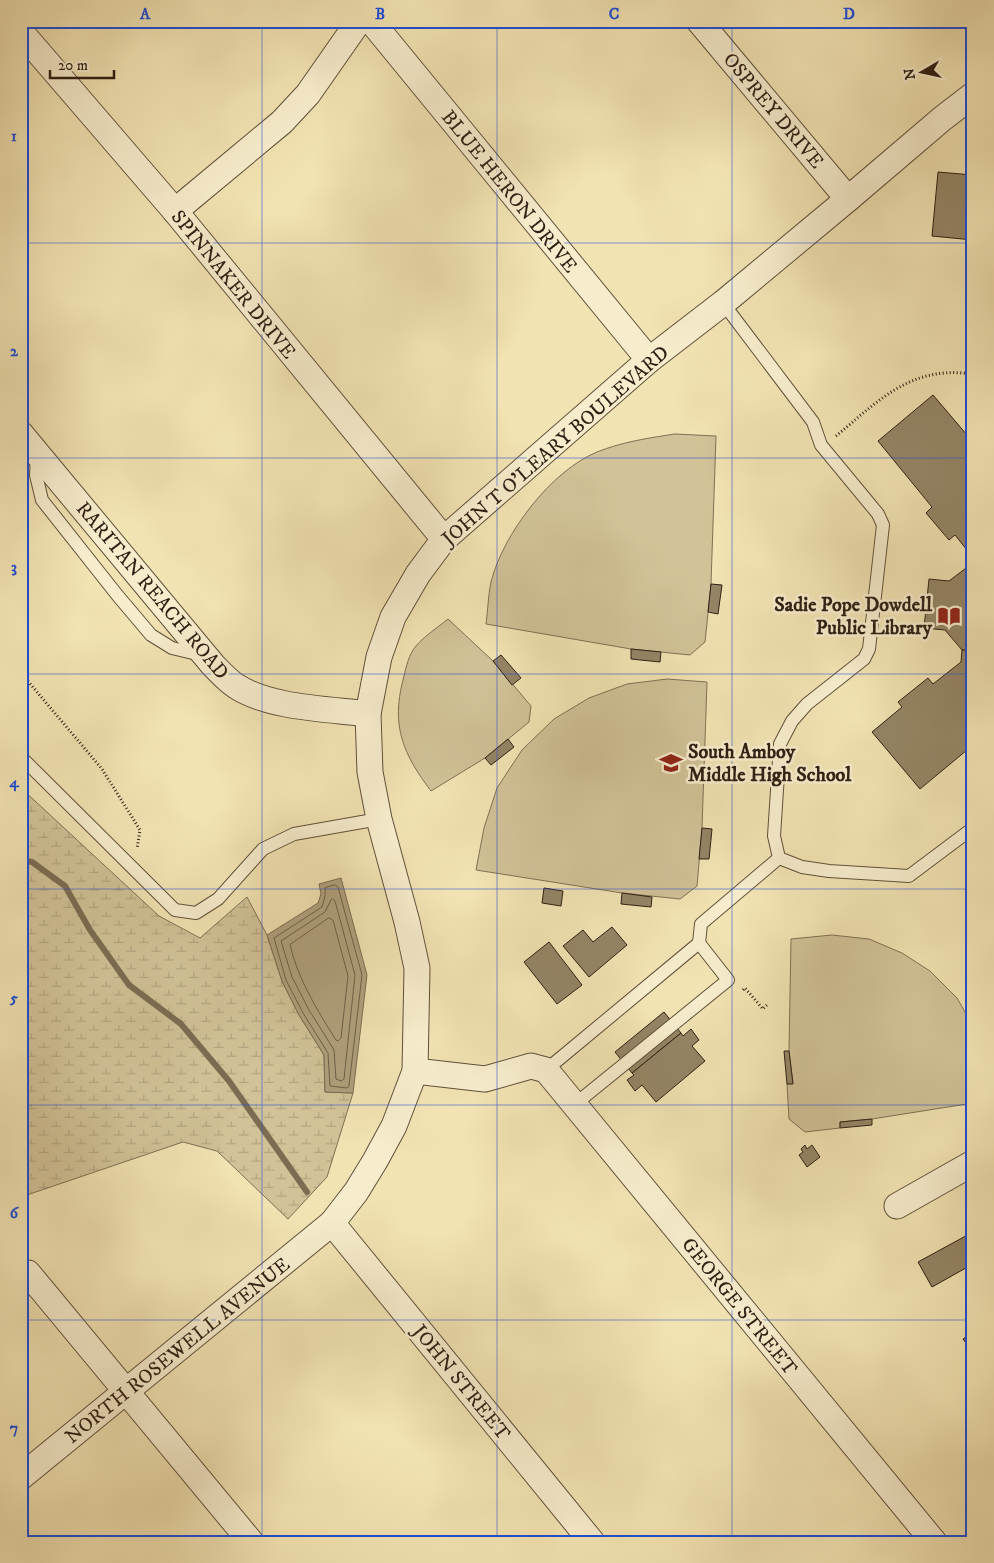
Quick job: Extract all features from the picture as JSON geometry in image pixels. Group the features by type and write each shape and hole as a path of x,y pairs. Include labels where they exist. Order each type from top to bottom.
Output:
{"street":[{"path":"175,212 282,122 308,94 359,21"},
{"name":"BLUE HERON DRIVE","path":"371,21 649,360"},
{"name":"OSPREY DRIVE","path":"699,21 848,199"},
{"name":"SPINNAKER DRIVE","path":"21,32 175,212 444,539"},
{"name":"JOHN T O'LEARY BOULEVARD","path":"332,1223 356,1192 375,1161 394,1126 415,1071 418,968 379,819 370,772 368,714 379,657 393,617 418,574 444,539 649,360 722,303 973,95"},
{"name":"RARITAN REACH ROAD","path":"21,434 206,656 236,686 263,699 294,705 368,714"},
{"path":"415,1071 485,1079 531,1066 546,1070"},
{"name":"GEORGE STREET","path":"546,1070 934,1542"},
{"path":"897,1206 973,1163"},
{"name":"NORTH ROSEWELL AVENUE","path":"21,1477 332,1223"},
{"name":"JOHN STREET","path":"332,1223 592,1542"},
{"path":"28,1274 251,1542"}],"lane":[{"path":"722,303 814,422 823,447 878,514 882,525 868,649 864,659 807,704 792,721 780,744 774,836 779,858"},
{"path":"21,757 175,910 196,913 218,899 263,849 294,834 379,819"},
{"path":"779,858 802,867 829,871 909,876 973,828"},
{"path":"574,1104 728,980 699,943 701,924 779,858"},
{"path":"546,1070 699,943"}],"path":[{"path":"823,447 887,393 912,380 945,373 973,374"},
{"path":"913,602 926,604"},
{"path":"21,672 102,769 140,830 133,867"},
{"path":"728,980 738,993 745,988 763,1008 767,1005"}],"green space":[{"path":"675,434 716,436 711,584 705,642 690,655 631,649 486,624 490,587 497,563 518,525 546,489 580,461 597,452 626,443"},
{"path":"448,619 493,661 531,706 529,722 485,758 431,791 413,765 407,752 399,726 398,712 407,665 413,650 424,638"},
{"path":"667,679 707,682 702,828 697,886 680,899 622,893 476,870 484,828 497,788 522,750 554,719 589,698 627,684"},
{"path":"21,788 159,916 200,938 247,897 267,935 282,981 299,1015 324,1055 325,1092 353,1093 327,1177 288,1219 217,1151 183,1142 21,1197"},
{"path":"832,935 869,939 902,953 930,971 957,998 973,1026 973,1103 872,1119 840,1122 840,1128 805,1132 789,1119 787,1084 793,1083 789,1051 791,939"}],"water":[{"path":"341,878 367,975 353,1093 325,1092 324,1055 299,1015 282,981 267,935 318,903 321,894 319,884"}],"building":[{"path":"938,172 973,175 973,240 932,236"},
{"path":"933,395 973,442 973,565 970,565 971,555 955,535 949,540 926,513 932,507 878,441"},
{"name":"Sadie Pope Dowdell Public Library","path":"970,565 973,565 973,651 962,650 945,630 924,628 929,579 949,581"},
{"path":"711,584 722,585 718,614 708,612"},
{"path":"631,649 661,652 660,662 631,659"},
{"path":"962,650 973,651 973,745 920,789 872,732 902,707 898,702 928,678 933,684 961,662"},
{"path":"501,655 521,678 512,685 493,661"},
{"path":"508,739 514,747 491,765 485,758"},
{"path":"702,828 712,829 709,859 699,859"},
{"path":"544,888 563,891 561,906 542,903"},
{"path":"622,893 652,897 651,907 621,904"},
{"path":"612,927 627,945 589,977 563,946 583,930 593,942"},
{"path":"549,942 582,985 557,1004 524,962"},
{"path":"664,1012 681,1033 632,1073 615,1052"},
{"path":"691,1029 699,1040 692,1046 705,1061 656,1102 642,1085 635,1091 627,1080 634,1075 632,1073 681,1033 683,1036"},
{"path":"784,1051 789,1051 793,1084 787,1084"},
{"path":"872,1119 872,1125 840,1128 840,1122"},
{"path":"805,1145 807,1149 812,1145 820,1157 807,1167 799,1155 803,1152 801,1149"},
{"path":"973,1232 973,1264 932,1287 918,1262"},
{"path":"973,1332 973,1353 963,1339"}],"waterway":[{"path":"21,860 32,862 65,886 90,930 129,985 181,1024 229,1081 307,1192"}],"place":[{"name":"Sadie Pope Dowdell Public Library","path":"949,616"},
{"name":"South Amboy Middle High School","path":"671,763"}]}
